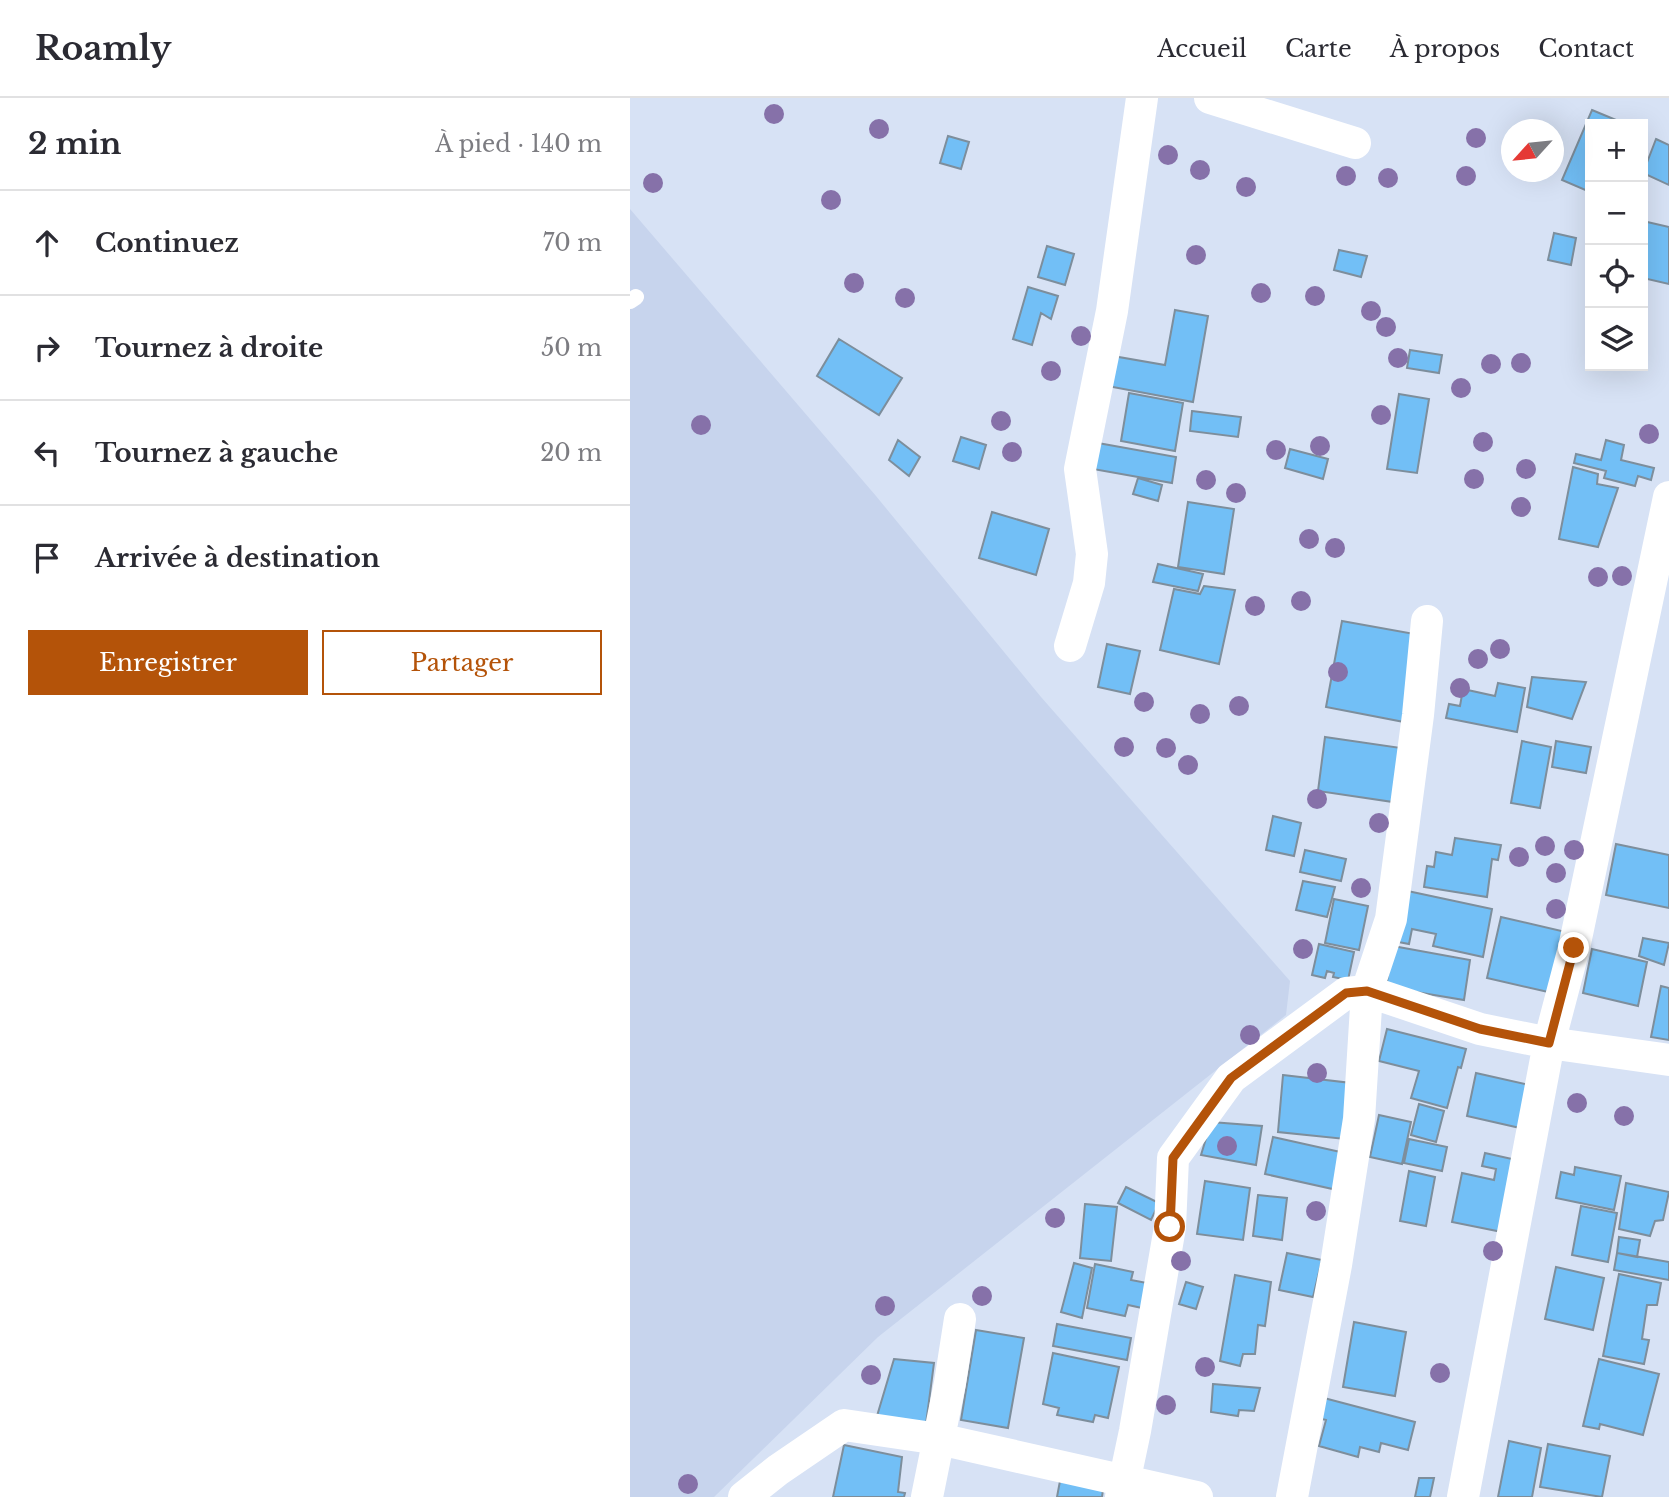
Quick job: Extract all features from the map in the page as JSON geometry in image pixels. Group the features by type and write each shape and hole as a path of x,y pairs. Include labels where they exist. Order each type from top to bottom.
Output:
{"street":[{"path":"1070,646 1088,583 1092,554 1080,469 1112,311 1142,98"},
{"path":"1210,98 1355,143"},
{"path":"1463,1497 1549,1043 1574,948 1669,497"},
{"path":"1292,1497 1336,1265 1359,1119 1367,991 1391,919 1418,715 1427,621"},
{"path":"1124,1489 1170,1227 1173,1158 1231,1078 1346,993 1367,991 1480,1029 1549,1043 1669,1059"},
{"path":"927,1497 960,1320"},
{"path":"744,1497 844,1425 939,1439 1124,1489 1197,1497"}],"shaded area":[{"path":"630,209 876,496 1041,697 1290,981 1286,1015 878,1337 714,1497 630,1497"}],"building":[{"path":"1592,110 1614,119 1588,119"},
{"path":"1585,126 1585,190 1564,181"},
{"path":"948,136 969,142 961,169 940,163"},
{"path":"1656,139 1669,145 1669,185 1648,175 1648,160"},
{"path":"1648,222 1669,227 1669,284 1648,279"},
{"path":"1554,233 1576,238 1571,265 1548,260"},
{"path":"1047,246 1074,254 1065,285 1038,277"},
{"path":"1339,250 1367,256 1361,277 1334,270"},
{"path":"1028,287 1058,296 1051,319 1041,313 1032,345 1013,339"},
{"path":"1175,310 1208,316 1193,402 1102,385 1107,355 1165,365"},
{"path":"839,339 902,378 879,415 817,376"},
{"path":"1410,350 1442,355 1439,373 1407,368"},
{"path":"1129,393 1183,403 1175,451 1121,441"},
{"path":"1399,394 1429,399 1417,473 1387,469"},
{"path":"1192,411 1241,417 1238,437 1190,431"},
{"path":"961,437 986,445 979,469 953,461"},
{"path":"898,440 920,457 909,476 889,460"},
{"path":"1606,440 1624,445 1621,460 1654,468 1651,480 1638,476 1635,486 1604,478 1606,471 1574,463 1576,454 1601,460"},
{"path":"1098,443 1176,457 1172,483 1093,469"},
{"path":"1290,449 1328,459 1323,479 1285,468"},
{"path":"1573,467 1598,474 1597,484 1618,488 1598,547 1559,539"},
{"path":"1138,478 1162,485 1158,501 1133,494"},
{"path":"1188,502 1234,509 1224,574 1178,567"},
{"path":"992,512 1049,529 1036,575 979,558"},
{"path":"1158,564 1203,574 1198,591 1153,582"},
{"path":"1204,586 1235,590 1219,664 1160,650 1174,589 1200,594"},
{"path":"1342,621 1420,635 1404,722 1326,707"},
{"path":"1107,644 1140,651 1130,694 1098,687"},
{"path":"1532,677 1586,682 1572,719 1527,707"},
{"path":"1498,683 1525,688 1517,732 1446,718 1449,704 1460,706 1463,689 1495,696"},
{"path":"1325,737 1401,748 1393,802 1318,791"},
{"path":"1522,741 1551,747 1540,808 1511,803"},
{"path":"1556,741 1591,747 1586,773 1552,767"},
{"path":"1273,816 1301,823 1294,856 1266,850"},
{"path":"1455,838 1501,845 1498,860 1492,859 1487,897 1424,887 1427,866 1434,867 1436,852 1452,855"},
{"path":"1616,844 1669,855 1669,908 1606,895"},
{"path":"1305,850 1346,859 1341,881 1300,872"},
{"path":"1303,881 1335,887 1327,917 1296,910"},
{"path":"1403,890 1492,909 1483,957 1433,946 1436,934 1412,929 1409,944 1393,941"},
{"path":"1334,899 1368,906 1359,950 1325,943"},
{"path":"1501,917 1570,933 1557,994 1487,978"},
{"path":"1643,938 1669,943 1664,965 1639,956"},
{"path":"1319,944 1354,952 1348,980 1333,977 1334,973 1327,971 1325,978 1312,975"},
{"path":"1393,946 1470,960 1464,1000 1386,987"},
{"path":"1592,949 1647,962 1638,1006 1583,993"},
{"path":"1661,986 1669,988 1669,1040 1651,1037"},
{"path":"1387,1029 1466,1049 1447,1108 1411,1098 1419,1071 1379,1061"},
{"path":"1476,1073 1529,1085 1520,1128 1467,1116"},
{"path":"1283,1075 1351,1083 1345,1139 1278,1132"},
{"path":"1419,1104 1444,1111 1436,1142 1411,1135"},
{"path":"1379,1115 1411,1122 1402,1164 1370,1157"},
{"path":"1211,1122 1262,1126 1256,1165 1201,1155"},
{"path":"1273,1137 1345,1153 1337,1190 1265,1174"},
{"path":"1409,1139 1447,1147 1442,1171 1404,1163"},
{"path":"1485,1153 1521,1161 1507,1233 1452,1222 1462,1173 1494,1180 1496,1169 1482,1166"},
{"path":"1575,1167 1621,1176 1614,1210 1556,1198 1561,1172 1574,1175"},
{"path":"1409,1171 1435,1177 1426,1226 1400,1221"},
{"path":"1205,1181 1250,1188 1243,1240 1197,1234"},
{"path":"1626,1183 1669,1192 1663,1220 1655,1221 1650,1236 1619,1229"},
{"path":"1126,1187 1159,1203 1151,1220 1118,1203"},
{"path":"1258,1195 1287,1198 1282,1240 1253,1236"},
{"path":"1085,1204 1117,1207 1111,1261 1080,1258"},
{"path":"1581,1206 1617,1213 1608,1262 1572,1255"},
{"path":"1619,1237 1640,1240 1637,1257 1617,1253"},
{"path":"1287,1253 1322,1260 1313,1297 1279,1290"},
{"path":"1617,1253 1669,1262 1669,1280 1614,1270"},
{"path":"1074,1263 1092,1268 1082,1318 1061,1312"},
{"path":"1095,1264 1133,1272 1131,1280 1147,1283 1142,1308 1128,1305 1125,1316 1087,1308"},
{"path":"1556,1267 1604,1278 1593,1330 1545,1319"},
{"path":"1619,1274 1661,1283 1657,1305 1647,1305 1642,1339 1649,1340 1644,1364 1603,1356"},
{"path":"1235,1275 1271,1282 1265,1326 1258,1325 1255,1354 1243,1354 1240,1366 1220,1361"},
{"path":"1186,1282 1203,1287 1196,1309 1179,1304"},
{"path":"1354,1322 1406,1332 1395,1396 1343,1387"},
{"path":"1057,1324 1131,1338 1127,1360 1053,1346"},
{"path":"976,1330 1024,1338 1008,1428 961,1420"},
{"path":"1053,1353 1119,1367 1108,1418 1095,1415 1093,1422 1057,1415 1059,1408 1043,1404"},
{"path":"894,1359 934,1363 926,1424 877,1416"},
{"path":"1599,1359 1659,1374 1643,1435 1600,1424 1599,1429 1583,1426"},
{"path":"1213,1384 1260,1388 1254,1411 1239,1410 1238,1416 1211,1412"},
{"path":"1324,1398 1415,1422 1408,1450 1381,1443 1379,1452 1360,1447 1358,1457 1319,1446 1326,1420 1318,1418"},
{"path":"1509,1441 1541,1448 1532,1497 1498,1497"},
{"path":"1548,1444 1610,1456 1602,1497 1540,1487"},
{"path":"844,1445 902,1457 898,1492 905,1493 904,1497 833,1497"},
{"path":"1419,1478 1434,1478 1430,1497 1415,1497"},
{"path":"1060,1481 1103,1490 1102,1497 1057,1497"}],"route":[{"path":"1170,1227 1173,1158 1231,1078 1346,993 1367,991 1480,1029 1549,1043 1574,948"}]}
